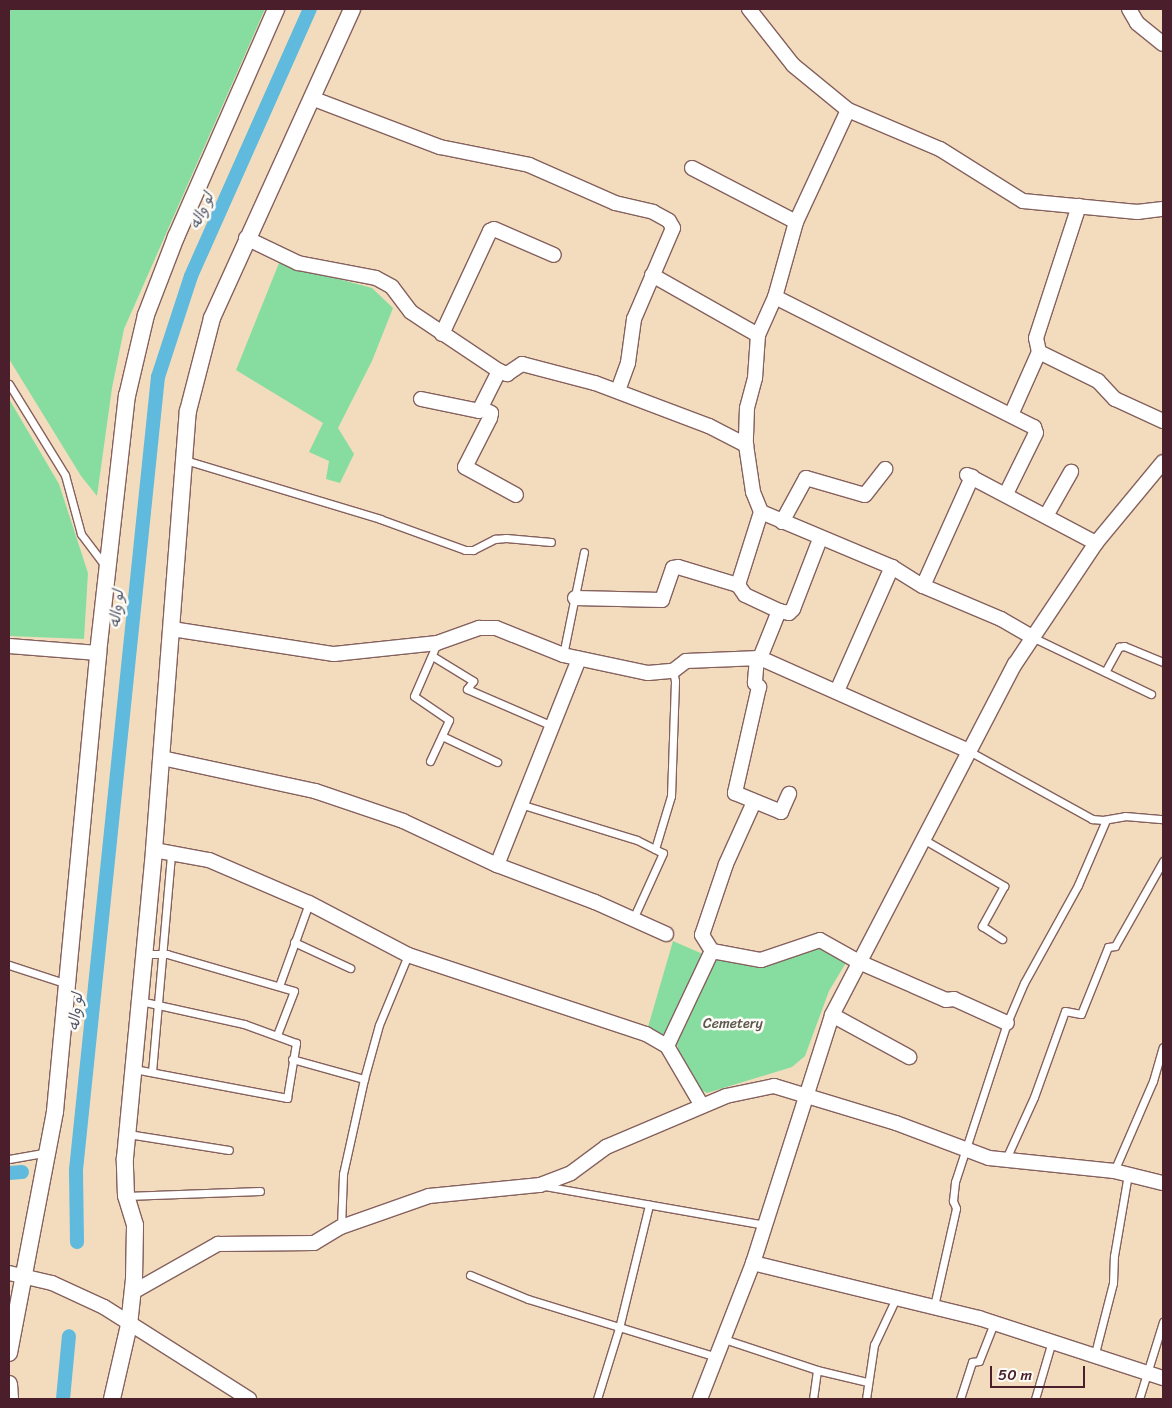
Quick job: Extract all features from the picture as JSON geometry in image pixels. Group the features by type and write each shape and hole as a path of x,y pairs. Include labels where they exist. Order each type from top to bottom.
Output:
{"street":[{"path":"9,1353 16,1274 47,1151 55,1111 98,652 127,396 146,315 176,237 276,9"},
{"path":"112,1399 129,1325 133,1292 135,1225 126,1196 126,1134 162,758 182,459 188,411 199,362 212,318 246,238 314,99 352,9"},
{"path":"749,9 793,65 848,110 940,149 1023,201 1137,212 1163,210"},
{"path":"1129,9 1136,23 1163,44"},
{"path":"314,99 440,146 529,165 615,203 653,212 674,225 634,319 628,363 618,390"},
{"path":"848,110 796,222 774,297 758,336 756,378 747,408 746,446 752,492 761,512 820,539 892,567 923,586 1001,619 1032,638"},
{"path":"692,168 796,222"},
{"path":"1011,416 1039,352 1036,338 1079,206"},
{"path":"442,334 490,231 494,229 554,256"},
{"path":"246,238 298,262 376,278 392,287 410,312 498,371 506,374 522,364 618,390 709,426 746,446"},
{"path":"652,275 758,336"},
{"path":"774,297 1030,425 1036,433 1006,494"},
{"path":"1039,352 1098,381 1116,399 1163,421"},
{"path":"421,399 474,412 483,408 498,371"},
{"path":"483,408 491,413 490,418 466,467 516,495"},
{"path":"700,1399 753,1263 805,1094 832,1015 969,751 1032,638 1096,543 1163,462"},
{"path":"782,522 806,478 865,495 885,469"},
{"path":"1046,516 1071,472"},
{"path":"923,586 969,476 1096,543"},
{"path":"738,585 761,512"},
{"path":"575,598 662,600 673,568 678,567 738,585 745,595 779,611 789,613 793,609 820,539"},
{"path":"837,691 892,567"},
{"path":"779,611 759,658 755,683 759,687 735,793 781,812 789,794"},
{"path":"172,628 334,654 438,643 479,628 496,628 563,655 648,673 673,671 686,661 759,658 837,691 844,698 969,751"},
{"path":"9,646 98,652"},
{"path":"497,865 550,725 579,659"},
{"path":"162,758 315,791 404,822 497,865 666,934"},
{"path":"754,802 726,864 702,935 712,951 761,960 820,940 859,962 946,1000 954,999 1007,1024"},
{"path":"154,850 208,860 309,903 408,954 646,1034 667,1046 702,1106"},
{"path":"667,1046 712,951"},
{"path":"832,1015 909,1058"},
{"path":"133,1292 218,1244 314,1243 341,1227 428,1196 540,1185 571,1173 606,1147 702,1106 726,1096 774,1086 805,1094 1005,1161 1114,1171 1163,1183"},
{"path":"753,1263 994,1322 1094,1357 1163,1378"},
{"path":"16,1274 52,1282 104,1307 228,1394 249,1399"},
{"path":"9,1384 10,1399"}],"lane":[{"path":"9,384 65,475 81,534 108,569"},
{"path":"182,459 380,519 465,550 473,550 495,539 506,538 551,542"},
{"path":"563,655 584,552"},
{"path":"1032,638 1151,694"},
{"path":"430,762 449,720 414,696 434,657 438,643"},
{"path":"1105,672 1119,647 1124,646 1163,662"},
{"path":"434,657 473,681 467,689 550,725"},
{"path":"654,849 671,796 675,681 673,671"},
{"path":"442,736 497,762"},
{"path":"969,751 1059,803 1092,819 1106,820 1125,816 1163,819"},
{"path":"520,804 637,840 662,854 633,919"},
{"path":"934,1306 956,1208 953,1201 955,1182 1007,1024 1024,983 1078,885 1106,820"},
{"path":"924,839 1004,886 982,926 1002,939"},
{"path":"152,1072 171,853"},
{"path":"1005,1161 1034,1097 1065,1011 1081,1014 1108,947 1115,946 1163,861"},
{"path":"279,986 309,903"},
{"path":"294,942 350,968"},
{"path":"144,954 162,954 294,991 277,1034"},
{"path":"341,1227 343,1174 364,1079 379,1025 408,954"},
{"path":"9,965 67,984"},
{"path":"131,1069 287,1098 296,1043 277,1034 139,1001"},
{"path":"1114,1171 1153,1081 1163,1047"},
{"path":"292,1059 364,1079"},
{"path":"126,1134 228,1150"},
{"path":"9,1159 47,1151"},
{"path":"1094,1357 1113,1283 1114,1256 1128,1174"},
{"path":"540,1185 765,1226"},
{"path":"126,1196 260,1191"},
{"path":"597,1399 619,1328 649,1205"},
{"path":"470,1275 528,1299 716,1357"},
{"path":"866,1399 867,1382 874,1345 896,1297"},
{"path":"960,1399 972,1362 979,1360 994,1322"},
{"path":"1139,1399 1163,1322"},
{"path":"724,1339 817,1370 867,1382"},
{"path":"1035,1399 1052,1341"},
{"path":"813,1399 817,1370"}],"green space":[{"path":"9,9 265,9 124,329 112,388 97,496 81,476 9,359"},
{"path":"279,263 372,288 393,308 372,361 338,428 354,454 340,483 326,479 329,461 309,452 323,423 236,370"},
{"path":"9,399 59,484 88,573 84,639 9,636"},
{"name":"Cemetery","path":"673,941 712,958 761,968 820,944 847,961 829,991 805,1056 792,1067 707,1093 676,1076 678,1046 648,1027"}],"waterway":[{"name":"لو واله","path":"77,1242 76,1170 158,377 191,276 310,9"},
{"path":"9,1173 22,1172"},
{"name":"لو واله","path":"63,1399 69,1336"}]}
